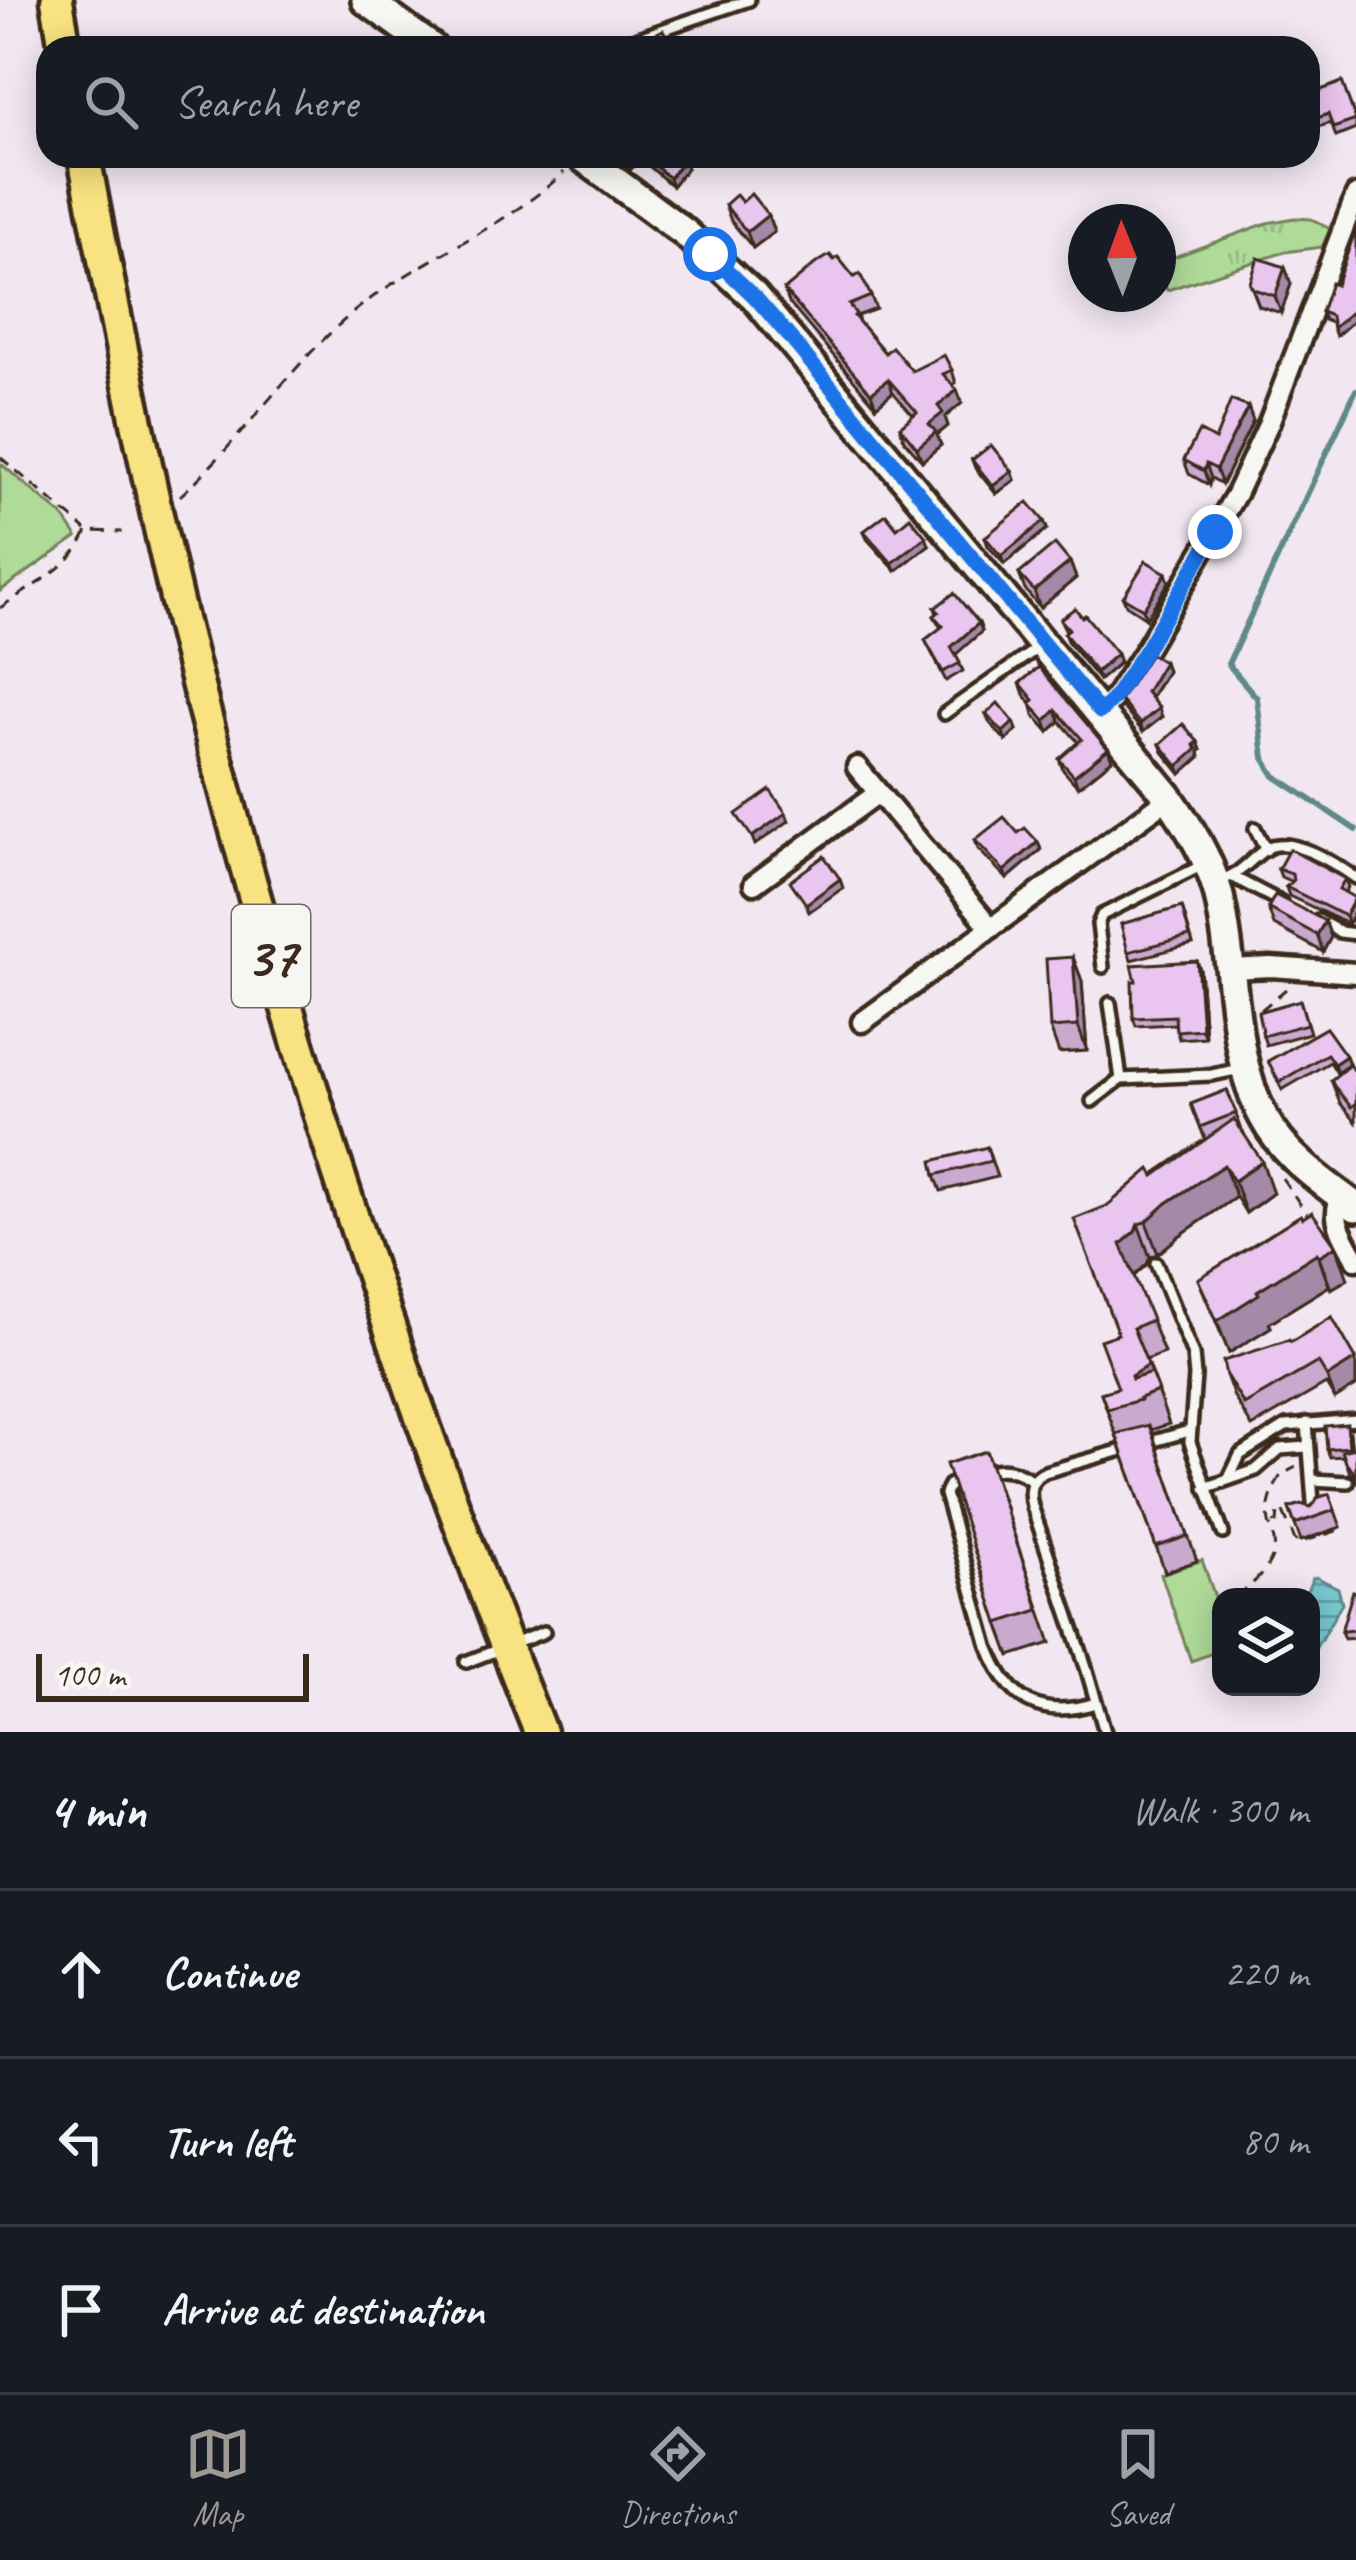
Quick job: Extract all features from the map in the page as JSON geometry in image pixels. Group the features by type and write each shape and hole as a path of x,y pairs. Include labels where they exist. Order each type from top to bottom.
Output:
{"main road":[{"path":"57,0 63,36"},
{"name":"37","path":"86,168 169,566 271,954 384,1315 540,1732"}],"street":[{"path":"366,0 416,36"},
{"path":"579,168 685,233 754,296 1169,798 1218,874 1246,1068 1256,1102 1270,1129 1337,1207 1356,1260"},
{"path":"1100,712 1147,647 1236,494 1287,379 1356,195"},
{"path":"856,767 991,928"},
{"path":"754,884 878,793"},
{"path":"862,1022 1169,798"},
{"path":"1231,969 1356,973"}],"lane":[{"path":"644,36 748,0"},
{"path":"944,713 1043,644"},
{"path":"1255,828 1266,850"},
{"path":"1103,968 1098,931 1102,915 1218,874 1279,845 1317,856 1356,878"},
{"path":"1218,874 1285,904"},
{"path":"1266,895 1287,887"},
{"path":"1303,913 1340,932 1356,934"},
{"path":"1110,1003 1121,1079"},
{"path":"1092,1101 1121,1079 1246,1068"},
{"path":"1156,1263 1193,1355 1192,1451 1223,1533"},
{"path":"1229,1478 1240,1455 1286,1426 1356,1420"},
{"path":"1307,1423 1314,1515"},
{"path":"1105,1732 1030,1491 1040,1474 1189,1431"},
{"path":"1265,1438 1274,1453"},
{"path":"1205,1488 1256,1470 1280,1448 1306,1447"},
{"path":"1033,1481 1011,1468 998,1468 953,1483 946,1489 946,1499 988,1646 1008,1684 1028,1703 1059,1710 1096,1703"},
{"path":"1313,1480 1348,1482"},
{"path":"466,1661 544,1632"}],"path":[{"path":"178,497 232,446 309,355 352,313 511,215 568,168"},
{"path":"0,457 87,531 122,532"},
{"path":"0,608 58,567 77,550 87,531"},
{"path":"1246,1588 1272,1556 1275,1544 1269,1504 1281,1474 1310,1463"},
{"path":"1277,1522 1280,1509 1295,1540 1302,1543 1339,1530"},
{"path":"1270,1524 1277,1522"},
{"path":"1277,1522 1290,1526"}],"green space":[{"path":"1311,219 1330,229 1322,247 1285,252 1176,287 1176,256 1267,223"},
{"path":"0,463 62,515 77,537 0,591"},
{"path":"1202,1560 1212,1588 1212,1653 1191,1661 1161,1574"}],"water":[{"path":"1313,1578 1338,1588 1342,1603 1320,1641 1320,1588 1308,1588"}],"building":[{"path":"1342,82 1356,120 1333,128 1328,114 1320,117 1320,90"},
{"path":"658,168 677,168 669,178"},
{"path":"751,194 768,215 747,232 725,205 736,195 742,202"},
{"path":"1356,229 1356,312 1333,328 1331,316 1321,312"},
{"path":"830,255 834,260 838,257 854,277 860,274 871,296 849,305 885,353 892,347 912,371 944,355 952,370 943,374 957,390 938,406 943,413 929,424 936,432 917,448 900,427 917,412 888,379 871,393 784,290"},
{"path":"1258,258 1285,267 1275,296 1253,289 1250,283"},
{"path":"1231,400 1248,407 1216,469 1206,464 1204,471 1184,460 1199,431 1215,440"},
{"path":"991,445 1012,471 993,486 972,460"},
{"path":"1028,502 1044,521 1001,556 985,537"},
{"path":"886,514 897,528 910,517 926,537 892,563 864,531"},
{"path":"1055,544 1070,562 1034,591 1019,574"},
{"path":"1146,561 1166,573 1143,609 1123,597"},
{"path":"954,593 979,623 951,647 960,663 943,672 925,640 943,626 934,616 939,612 935,608"},
{"path":"1075,608 1117,654 1096,672 1064,633 1069,629 1060,619"},
{"path":"1150,654 1164,662 1146,692 1159,708 1140,724 1120,700"},
{"path":"1039,667 1108,749 1074,776 1059,759 1082,739 1056,710 1045,721 1020,683"},
{"path":"998,703 1014,722 1003,732 986,714"},
{"path":"1183,724 1198,742 1197,749 1178,766 1160,744"},
{"path":"770,790 786,813 752,837 736,814"},
{"path":"1004,817 1018,833 1025,828 1038,842 1004,871 975,840"},
{"path":"1289,849 1345,879 1339,889 1355,898 1345,916 1286,887 1293,881 1292,874 1278,869"},
{"path":"824,856 840,879 806,904 790,881"},
{"path":"1275,895 1325,921 1317,935 1268,908"},
{"path":"1182,907 1190,936 1128,952 1121,924"},
{"path":"1073,957 1078,1026 1050,1028 1046,959"},
{"path":"1197,961 1202,1029 1176,1031 1175,1016 1133,1018 1132,981 1136,981 1132,965"},
{"path":"1300,1000 1307,1024 1263,1036 1258,1012"},
{"path":"1326,1028 1346,1056 1334,1064 1327,1054 1279,1082 1268,1061"},
{"path":"1349,1065 1356,1072 1356,1103 1351,1107 1331,1080"},
{"path":"1227,1090 1236,1113 1200,1127 1191,1104"},
{"path":"1234,1119 1262,1161 1234,1181 1224,1165 1138,1224 1121,1244 1152,1320 1133,1328 1148,1365 1131,1376 1151,1373 1158,1391 1107,1409 1101,1393 1118,1388 1100,1340 1118,1334 1074,1219 1107,1206 1150,1169 1154,1176"},
{"path":"987,1147 991,1161 935,1175 932,1161"},
{"path":"1312,1212 1336,1246 1317,1253 1217,1321 1198,1279"},
{"path":"1332,1317 1356,1359 1327,1377 1318,1362 1244,1405 1223,1361 1291,1342"},
{"path":"1347,1424 1349,1447 1327,1449 1325,1426"},
{"path":"1149,1425 1188,1536 1156,1547 1116,1434"},
{"path":"1356,1448 1356,1473 1354,1474 1342,1451"},
{"path":"986,1451 1039,1610 998,1623 946,1464"},
{"path":"1329,1494 1335,1510 1295,1524 1289,1508 1310,1507"},
{"path":"1353,1591 1356,1630 1341,1631"}],"waterway":[{"path":"1356,390 1228,664 1257,698 1264,758 1275,776 1356,830"}],"route":[{"path":"710,254 788,335 1100,712 1147,647 1215,532"}]}
